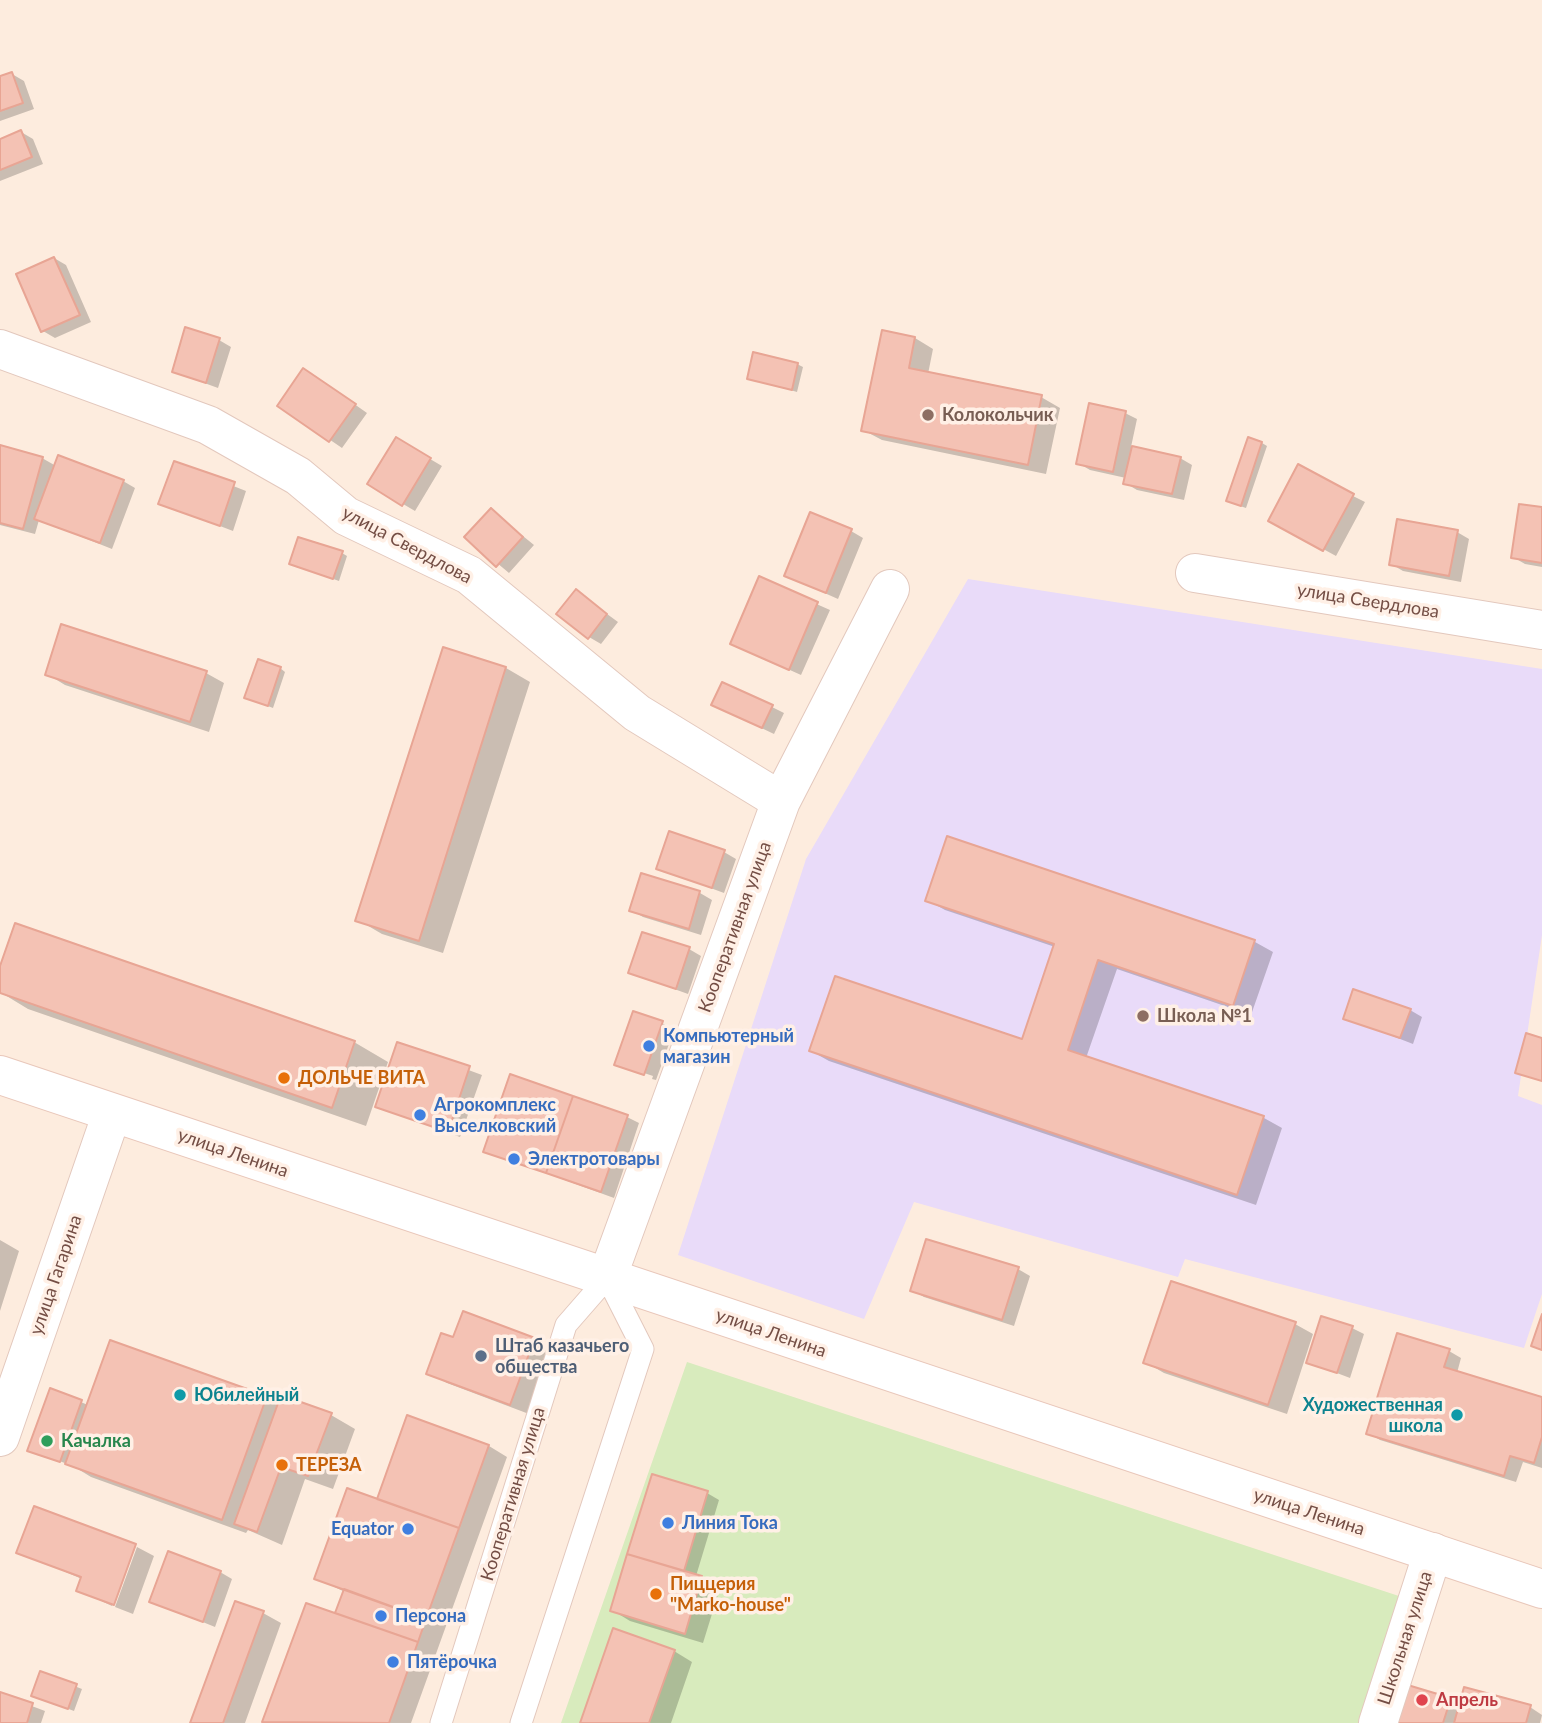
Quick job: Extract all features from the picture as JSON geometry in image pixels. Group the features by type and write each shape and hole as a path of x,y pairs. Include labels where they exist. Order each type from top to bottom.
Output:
{"street":[{"name":"улица Свердлова","path":"0,349 208,425 298,476 346,516 469,575 637,713 781,801"},
{"name":"улица Свердлова","path":"1195,573 1542,630"},
{"name":"Кооперативная улица","path":"607,1278 781,801 890,589"},
{"name":"улица Ленина","path":"0,1075 1542,1589"},
{"name":"улица Гагарина","path":"0,1437 113,1113"},
{"name":"Школьная улица","path":"1378,1723 1433,1552"}],"lane":[{"name":"Кооперативная улица","path":"442,1723 566,1325 607,1278"},
{"path":"521,1723 643,1349 607,1278"}],"shaded area":[{"name":"Школа №1","path":"968,579 1542,669 1542,935 1518,1096 1542,1105 1542,1294 1524,1348 1185,1259 1178,1277 914,1202 864,1319 678,1255 806,859"}],"green space":[{"path":"687,1362 1408,1599 1367,1723 561,1723"}],"building":[{"path":"12,72 23,103 0,111 0,76"},
{"path":"21,130 32,157 0,170 0,139"},
{"path":"54,257 80,315 41,332 16,274"},
{"path":"185,327 220,338 206,383 172,372"},
{"path":"882,330 915,337 909,368 1042,395 1028,465 861,431"},
{"path":"753,352 798,363 792,390 747,379"},
{"path":"303,368 356,404 329,442 277,406"},
{"path":"1089,403 1126,411 1113,472 1076,464"},
{"path":"396,437 431,458 402,506 367,484"},
{"path":"1248,437 1262,442 1241,506 1226,501"},
{"path":"0,445 43,457 23,529 0,523"},
{"path":"1132,446 1181,457 1172,494 1123,484"},
{"path":"58,455 124,480 100,543 34,519"},
{"path":"174,461 235,482 220,526 158,504"},
{"path":"1298,464 1354,494 1323,551 1268,521"},
{"path":"1519,504 1542,507 1542,563 1511,558"},
{"path":"491,508 523,537 496,567 464,537"},
{"path":"810,512 852,529 826,593 784,576"},
{"path":"1397,519 1458,530 1449,576 1389,565"},
{"path":"298,537 343,551 333,579 289,564"},
{"path":"759,576 818,602 789,670 730,644"},
{"path":"576,589 607,614 588,639 556,614"},
{"path":"61,624 207,671 190,722 45,675"},
{"path":"443,647 506,667 419,941 355,921"},
{"path":"258,659 281,667 268,706 244,698"},
{"path":"722,682 773,705 762,728 711,705"},
{"path":"669,831 725,850 712,888 656,869"},
{"path":"947,836 1255,940 1233,1006 1098,960 1068,1050 1264,1116 1237,1195 809,1051 835,976 1022,1039 1054,944 925,901"},
{"path":"641,873 700,891 689,929 629,911"},
{"path":"15,923 355,1041 332,1108 0,993 0,966"},
{"path":"642,932 690,947 676,989 628,973"},
{"path":"1353,989 1411,1009 1400,1038 1343,1019"},
{"path":"633,1011 663,1021 644,1075 614,1065"},
{"path":"1526,1033 1542,1038 1542,1081 1515,1073"},
{"path":"397,1042 470,1066 448,1132 375,1107"},
{"path":"510,1074 573,1096 546,1173 483,1152"},
{"path":"573,1096 628,1115 601,1192 546,1173"},
{"path":"926,1239 1019,1267 1002,1320 910,1291"},
{"path":"1171,1281 1296,1322 1268,1405 1143,1363"},
{"name":"Штаб казачьего общества","path":"463,1311 535,1338 510,1405 426,1374 441,1333 453,1337"},
{"path":"1542,1314 1542,1350 1531,1346"},
{"path":"1321,1316 1353,1326 1337,1373 1306,1363"},
{"name":"Художественная школа","path":"1397,1333 1450,1349 1444,1367 1542,1397 1542,1437 1534,1463 1510,1456 1504,1476 1366,1434"},
{"path":"110,1340 267,1396 222,1520 65,1464"},
{"path":"50,1388 82,1400 60,1462 27,1451"},
{"path":"281,1395 332,1413 308,1476 281,1467 257,1532 234,1524"},
{"path":"407,1415 489,1445 459,1528 377,1499"},
{"name":"Линия Тока","path":"652,1474 708,1491 684,1571 627,1554"},
{"path":"347,1488 459,1528 426,1619 314,1579"},
{"path":"34,1506 136,1544 114,1605 76,1591 81,1577 16,1553"},
{"path":"168,1551 221,1571 203,1622 149,1602"},
{"name":"Пиццерия \"Marko-house\"","path":"627,1554 702,1576 685,1634 610,1611"},
{"name":"Персона","path":"344,1589 426,1619 418,1642 335,1613"},
{"path":"235,1601 264,1611 223,1723 190,1723"},
{"path":"306,1603 418,1642 389,1723 262,1722"},
{"path":"613,1628 675,1650 649,1723 580,1723"},
{"path":"40,1671 77,1684 68,1709 31,1696"},
{"path":"1401,1683 1451,1698 1443,1723 1389,1723"},
{"path":"1464,1687 1531,1705 1526,1723 1454,1723"},
{"path":"0,1692 33,1703 27,1723 0,1723"}],"place":[{"name":"Колокольчик","path":"928,415"},
{"name":"Школа №1","path":"1143,1016"},
{"name":"Компьютерный магазин","path":"649,1046"},
{"name":"ДОЛЬЧЕ ВИТА","path":"284,1078"},
{"name":"Агрокомплекс Выселковский","path":"420,1115"},
{"name":"Электротовары","path":"514,1159"},
{"name":"Штаб казачьего общества","path":"481,1356"},
{"name":"Юбилейный","path":"180,1395"},
{"name":"Художественная школа","path":"1457,1415"},
{"name":"Качалка","path":"47,1441"},
{"name":"ТЕРЕЗА","path":"282,1465"},
{"name":"Линия Тока","path":"668,1523"},
{"name":"Equator","path":"408,1529"},
{"name":"Пиццерия \"Marko-house\"","path":"656,1594"},
{"name":"Персона","path":"381,1616"},
{"name":"Пятёрочка","path":"393,1662"},
{"name":"Апрель","path":"1422,1700"}]}
